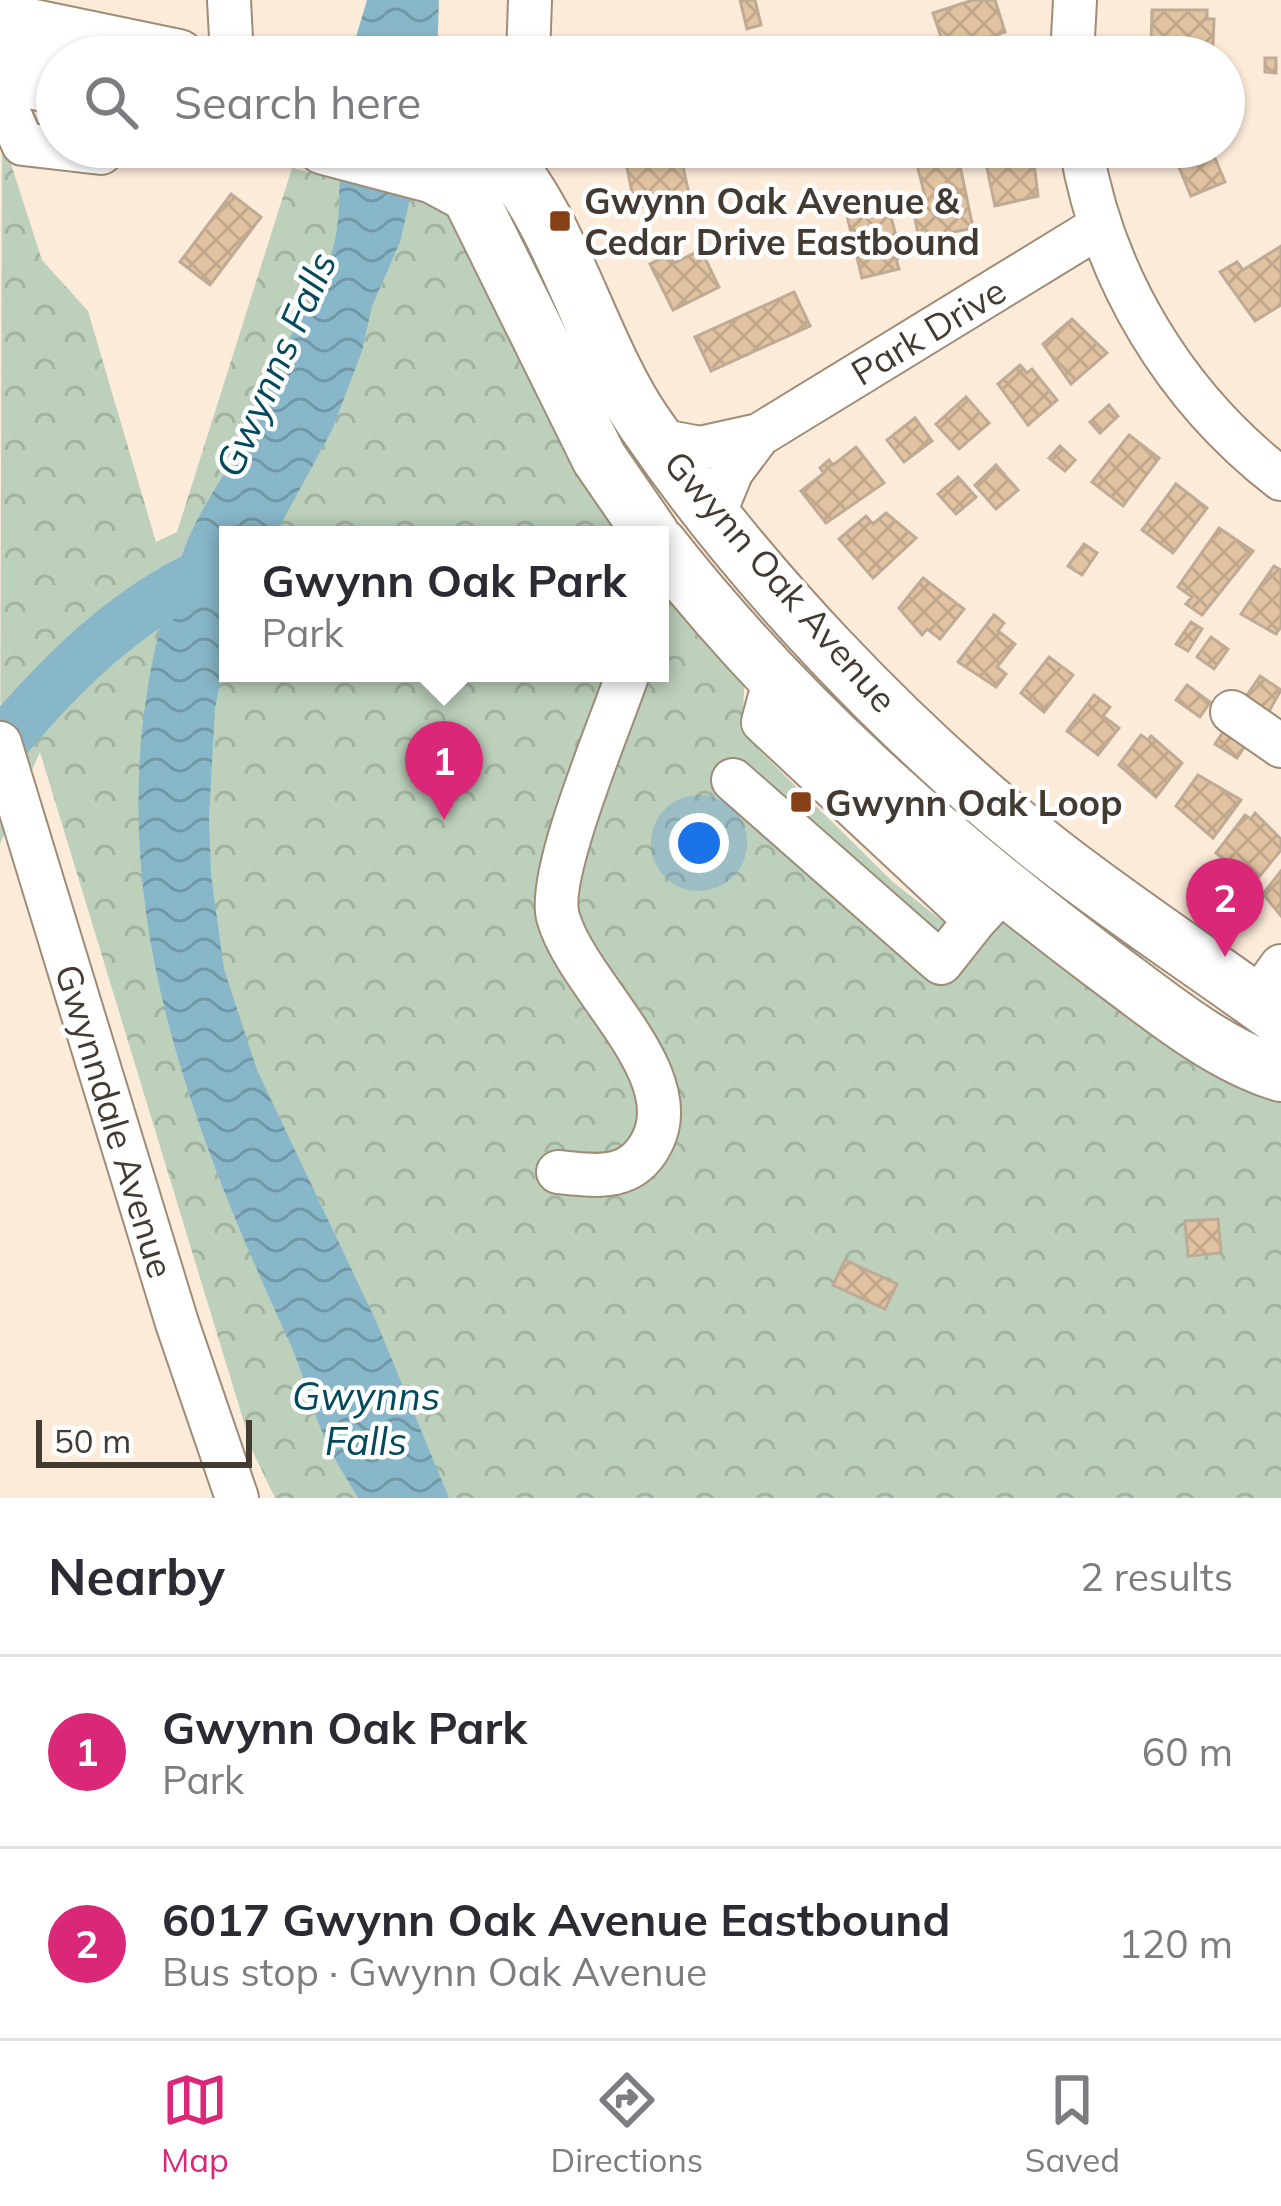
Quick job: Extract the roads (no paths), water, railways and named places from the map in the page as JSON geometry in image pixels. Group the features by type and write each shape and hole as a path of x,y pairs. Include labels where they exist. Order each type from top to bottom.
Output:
{"main road":[{"path":"0,20 77,36"},
{"path":"0,74 36,82"},
{"name":"Gwynn Oak Avenue","path":"481,168 614,481 643,526"},
{"name":"Gwynn Oak Avenue","path":"487,168 528,195 658,440 816,632 1043,847 1273,995"},
{"path":"614,481 656,514 691,519 715,512"},
{"name":"Gwynn Oak Avenue","path":"669,563 774,681 990,904 1205,1036 1281,1074"},
{"path":"774,681 816,632"},
{"path":"990,904 1043,847"}],"street":[{"path":"229,0 231,36"},
{"path":"529,36 530,0"},
{"path":"1073,36 1075,0"},
{"path":"0,108 6,106 23,144 36,146"},
{"path":"1085,168 1097,228 1129,298 1166,357 1210,412 1281,479"},
{"name":"Park Drive","path":"658,440 700,448 759,435 1097,228"},
{"name":"Park Drive","path":"715,512 732,472 759,435"},
{"path":"558,1172 609,1178 643,1161 661,1125 660,1090 556,915 560,868 625,682"},
{"path":"1232,712 1281,746"},
{"name":"Gwynndale Avenue","path":"3,752 177,1323 237,1498"},
{"path":"733,779 941,962 990,904"}],"water":[{"path":"367,0 439,0 438,36 356,36"},
{"name":"Gwynns Falls","path":"339,168 417,168 400,242 372,306 362,351 332,430 280,526 219,526 220,682 209,817 211,875 224,969 257,1070 376,1321 449,1498 358,1498 327,1442 207,1147 176,1050 153,953 140,855 140,755 154,652 185,547 260,410 328,262 338,219"}],"waterway":[{"path":"0,746 45,694 121,625 208,572"}],"place":[{"name":"Gwynn Oak Avenue & Cedar Drive Eastbound","path":"560,221"},
{"name":"Gwynn Oak Loop","path":"801,802"},
{"name":"Gwynn Oak Park","path":"444,820"},
{"name":"6017 Gwynn Oak Avenue Eastbound","path":"1225,957"}]}
